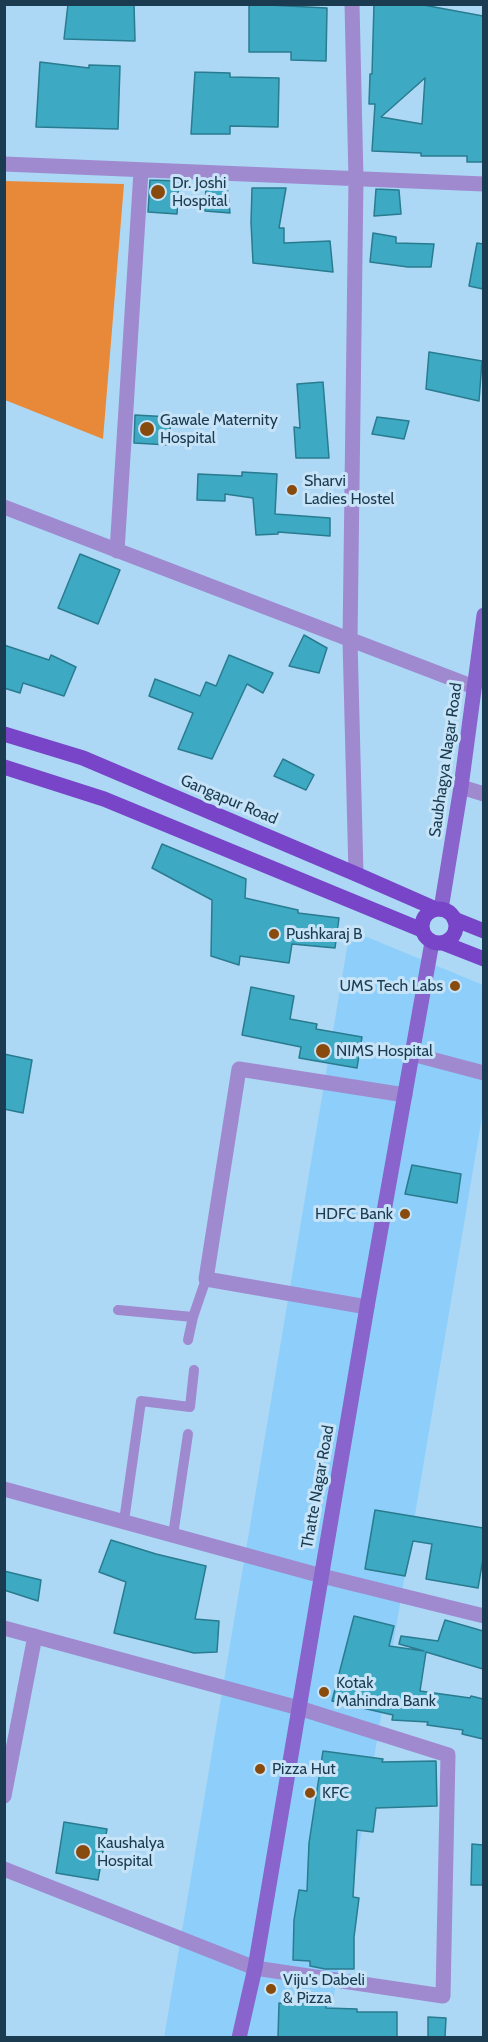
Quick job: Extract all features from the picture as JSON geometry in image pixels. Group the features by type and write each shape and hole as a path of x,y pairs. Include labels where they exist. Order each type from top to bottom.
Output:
{"main road":[{"name":"Gangapur Road","path":"4,734 83,758 438,909"},
{"path":"4,767 104,800 422,930"},
{"path":"438,942 449,940 455,931 451,915 438,909 430,911 423,919 424,935 438,942 483,959"},
{"path":"454,920 483,931"}],"street":[{"path":"352,4 356,179 350,640 356,874"},
{"path":"4,164 483,184"},
{"path":"117,551 141,171"},
{"path":"4,507 474,687"},
{"name":"Saubhagya Nagar Road","path":"438,909 461,787 483,615"},
{"path":"461,787 483,794"},
{"name":"Thatte Nagar Road","path":"239,2037 255,1968 412,1054 438,942"},
{"path":"412,1054 483,1073"},
{"path":"367,1307 206,1279 239,1070 405,1095"},
{"path":"4,1489 322,1576 483,1616"},
{"path":"4,1628 299,1708 448,1755 443,1996 255,1968 4,1869"},
{"path":"4,1796 35,1636"}],"lane":[{"path":"188,1340 206,1279"},
{"path":"118,1310 193,1317"},
{"path":"124,1521 141,1401 190,1407 194,1370"},
{"path":"173,1535 188,1434"}],"shaded area":[{"path":"4,181 124,184 103,439 5,400"},
{"path":"350,930 483,985 483,1111 327,2037 164,2038"}],"building":[{"path":"68,4 134,4 135,41 64,39"},
{"path":"249,4 327,8 326,61 291,60 291,52 249,52"},
{"path":"374,4 418,4 483,16 483,162 467,162 467,156 421,156 421,153 372,151 375,104 369,104 370,74 372,74","holes":["425,78 422,124 381,117"]},
{"path":"40,62 89,68 89,65 120,66 118,129 36,127"},
{"path":"195,72 230,73 230,77 279,78 278,127 230,126 230,134 191,134"},
{"path":"150,180 179,181 177,214 148,212"},
{"path":"206,185 227,186 230,213 205,211"},
{"path":"252,188 286,188 279,228 284,228 284,243 330,241 333,272 253,263"},
{"path":"376,189 399,190 401,214 374,216"},
{"path":"373,233 396,237 396,243 434,244 431,267 408,267 370,262"},
{"path":"477,243 483,244 483,289 469,286"},
{"path":"429,352 482,361 479,401 426,389"},
{"path":"323,382 329,458 296,458 294,427 300,428 297,384"},
{"path":"135,415 171,417 169,445 134,443"},
{"path":"377,417 409,421 404,439 372,434"},
{"path":"242,472 277,474 275,514 330,518 330,536 278,532 278,534 256,535 253,498 225,494 225,501 197,500 198,474 242,476"},
{"path":"80,554 120,570 98,624 58,608"},
{"path":"304,635 327,648 319,673 289,666"},
{"path":"4,645 49,660 51,655 76,667 64,696 23,683 20,693 4,688"},
{"path":"229,655 273,673 263,693 247,684 212,759 178,749 193,713 149,696 155,679 200,696 206,682 216,686"},
{"path":"283,759 314,775 306,790 274,776"},
{"path":"162,844 246,879 245,898 298,910 298,913 339,918 335,948 292,944 289,963 240,956 239,965 211,956 212,900 152,868"},
{"path":"251,987 294,996 290,1019 317,1024 316,1029 362,1037 357,1068 299,1058 301,1047 242,1035"},
{"path":"4,1054 32,1060 23,1113 4,1109"},
{"path":"412,1165 461,1174 457,1203 405,1194"},
{"path":"375,1510 483,1528 483,1559 478,1588 426,1579 432,1544 413,1541 405,1576 365,1569"},
{"path":"111,1540 206,1566 195,1619 219,1621 217,1652 194,1653 114,1633 126,1582 99,1572"},
{"path":"4,1571 41,1580 38,1601 4,1590"},
{"path":"354,1616 394,1626 389,1646 424,1651 399,1644 401,1636 438,1641 445,1620 483,1631 483,1669 426,1652 420,1691 483,1699 483,1739 462,1734 463,1730 427,1725 428,1722 392,1720 393,1715 332,1701"},
{"path":"323,1751 383,1759 382,1762 436,1761 437,1806 376,1808 373,1832 357,1830 353,1897 359,1898 354,1937 354,1969 325,1969 310,1966 310,1961 293,1960 294,1920 299,1890 307,1891 309,1843"},
{"path":"64,1822 107,1829 98,1880 56,1873"},
{"path":"472,1844 483,1845 483,1885 471,1885"},
{"path":"279,2003 326,2004 326,2008 357,2009 357,2012 397,2012 397,2037 278,2037"},
{"path":"428,2017 446,2018 445,2037 428,2037"}],"place":[{"name":"Dr. Joshi Hospital","path":"158,192"},
{"name":"Gawale Maternity Hospital","path":"147,429"},
{"name":"Sharvi Ladies Hostel","path":"292,490"},
{"name":"Pushkaraj B","path":"274,934"},
{"name":"UMS Tech Labs","path":"455,986"},
{"name":"NIMS Hospital","path":"323,1051"},
{"name":"HDFC Bank","path":"405,1214"},
{"name":"Kotak Mahindra Bank","path":"324,1692"},
{"name":"Pizza Hut","path":"260,1769"},
{"name":"KFC","path":"310,1793"},
{"name":"Kaushalya Hospital","path":"83,1852"},
{"name":"Viju's Dabeli & Pizza","path":"271,1989"}]}
